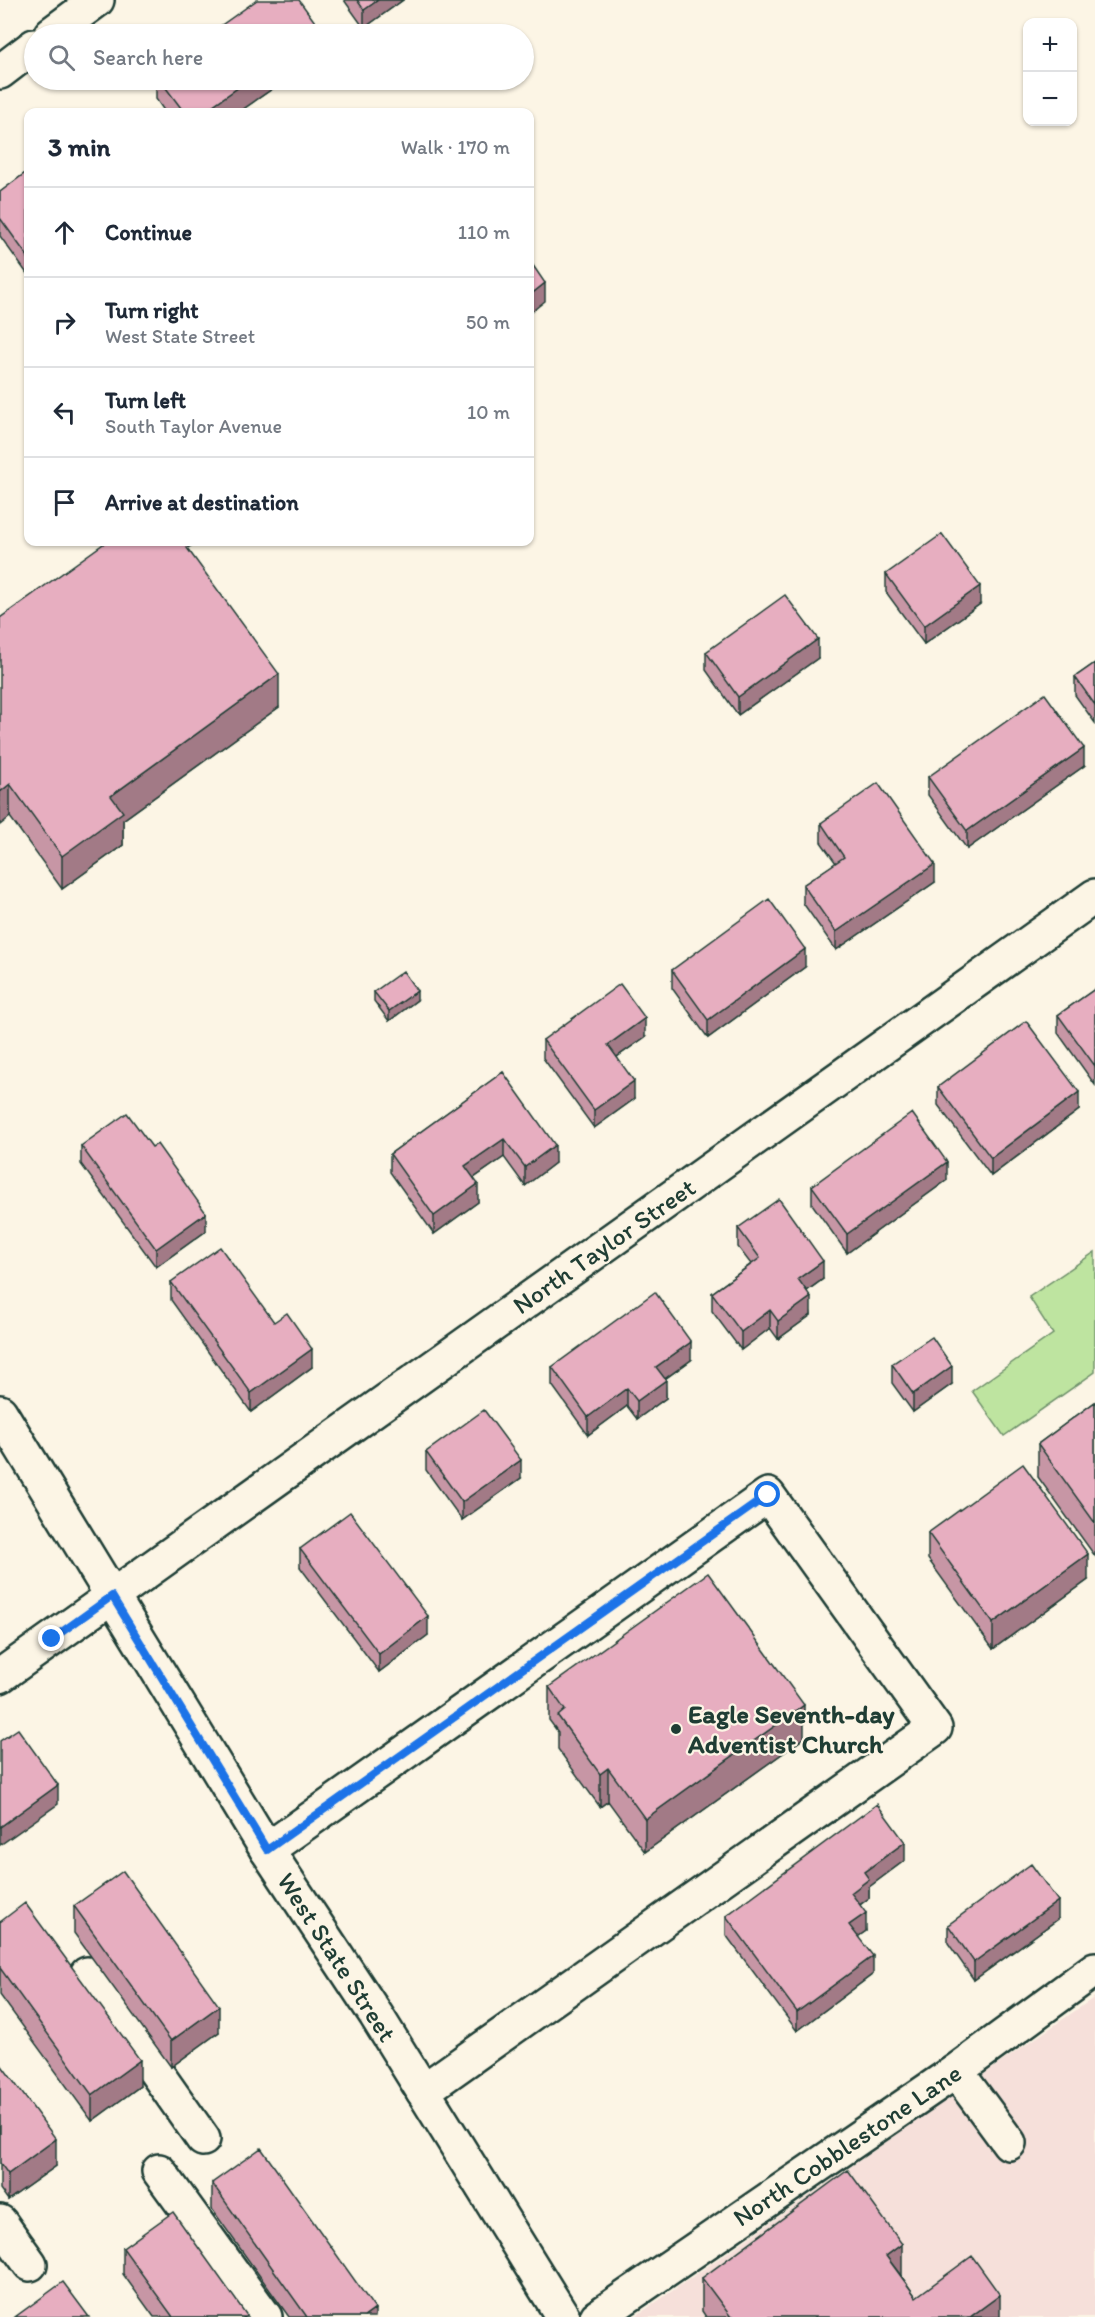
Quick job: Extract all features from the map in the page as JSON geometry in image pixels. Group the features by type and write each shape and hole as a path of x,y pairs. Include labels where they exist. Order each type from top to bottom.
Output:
{"street":[{"path":"65,24 97,0"},
{"path":"0,72 24,54"},
{"name":"North Taylor Street","path":"0,1676 1095,897"},
{"name":"West State Street","path":"0,1412 267,1850 423,2091 563,2317"},
{"path":"267,1850 768,1495 935,1728 423,2091"},
{"name":"North Cobblestone Lane","path":"597,2317 956,2071 1095,1969"},
{"path":"87,1974 202,2139"},
{"path":"956,2071 1010,2143"},
{"path":"159,2171 265,2317"},
{"path":"0,2222 30,2264"}],"shaded area":[{"path":"1095,1997 1095,2317 634,2317 649,2307"}],"green space":[{"path":"1095,1252 1095,1372 1004,1436 972,1391 1053,1334 1029,1297"}],"building":[{"path":"257,0 299,0 316,24 223,24"},
{"path":"357,0 378,0 364,10"},
{"path":"168,90 235,90 209,108 181,108"},
{"path":"24,174 24,251 0,218 0,192"},
{"path":"534,267 545,283 534,292"},
{"path":"942,534 980,586 924,626 886,574"},
{"path":"100,546 191,546 187,548 279,674 111,796 123,812 62,856 10,784 0,792 0,618"},
{"path":"785,595 818,639 738,697 706,652"},
{"path":"1095,663 1095,705 1075,677"},
{"path":"1045,694 1084,748 967,831 928,777"},
{"path":"878,783 935,864 836,932 803,885 844,857 821,823"},
{"path":"769,899 805,949 708,1020 672,970"},
{"path":"403,971 417,991 389,1011 374,992"},
{"path":"620,984 645,1018 608,1045 634,1081 594,1110 543,1040"},
{"path":"1095,989 1095,1066 1058,1015"},
{"path":"1026,1021 1079,1092 991,1158 938,1087"},
{"path":"503,1072 555,1145 525,1167 504,1139 465,1166 478,1184 434,1216 390,1154"},
{"path":"127,1113 152,1147 157,1144 206,1213 156,1249 81,1146"},
{"path":"912,1113 947,1162 847,1234 812,1186"},
{"path":"779,1199 823,1261 798,1279 811,1297 778,1321 770,1310 741,1332 712,1293 760,1258 738,1228"},
{"path":"220,1247 274,1322 287,1313 312,1349 251,1393 171,1282"},
{"path":"655,1292 691,1342 656,1367 666,1380 637,1401 627,1388 588,1417 552,1367"},
{"path":"932,1337 952,1366 913,1394 892,1364"},
{"path":"1095,1402 1095,1523 1038,1444"},
{"path":"484,1410 521,1460 462,1502 426,1452"},
{"path":"1023,1464 1088,1554 993,1623 928,1533"},
{"path":"350,1512 428,1616 379,1654 300,1549"},
{"name":"Eagle Seventh-day Adventist Church","path":"708,1573 804,1705 645,1819 608,1768 600,1774 558,1716 565,1710 549,1687"},
{"path":"18,1729 58,1785 0,1827 0,1741"},
{"path":"877,1804 905,1842 864,1872 869,1879 851,1893 866,1913 849,1925 873,1956 797,2012 726,1916"},
{"path":"1031,1864 1058,1901 974,1962 948,1925"},
{"path":"123,1871 219,2006 171,2041 74,1906"},
{"path":"25,1903 140,2060 92,2095 0,1968 0,1922"},
{"path":"0,2063 56,2139 8,2174 0,2163"},
{"path":"261,2148 375,2309 364,2317 307,2317 212,2183"},
{"path":"848,2170 902,2244 886,2256 916,2297 972,2256 1000,2295 970,2317 731,2317 702,2278"},
{"path":"173,2212 248,2317 173,2317 123,2248"},
{"path":"63,2282 89,2317 15,2317"}],"place":[{"name":"Eagle Seventh-day Adventist Church","path":"676,1729"}],"route":[{"path":"52,1639 112,1596 267,1850 768,1495"}]}
